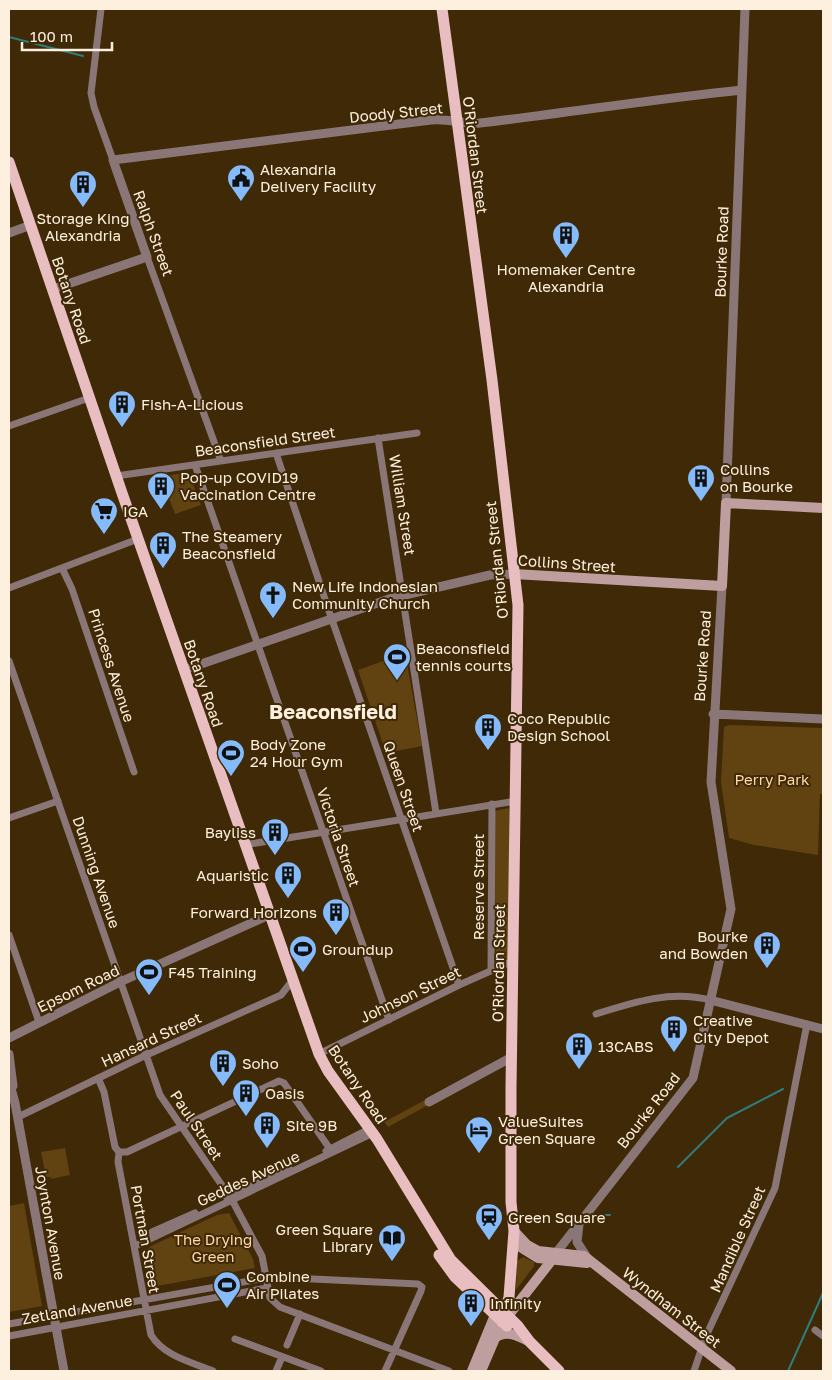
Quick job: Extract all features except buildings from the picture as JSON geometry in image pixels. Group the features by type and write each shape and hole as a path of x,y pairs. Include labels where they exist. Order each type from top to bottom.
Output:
{"main road":[{"name":"O'Riordan Street","path":"442,9 492,380 518,610 511,1231 502,1313"},
{"name":"Botany Road","path":"9,162 244,845 319,1054 371,1131 410,1195 418,1216 444,1264 502,1313 559,1371"},
{"path":"726,503 823,508"},
{"name":"Bourke Road","path":"722,586 726,503"},
{"name":"Collins Street","path":"514,574 722,586"},
{"name":"O'Riordan Street","path":"511,1231 514,1243"},
{"name":"Wyndham Street","path":"511,1231 532,1249 543,1252 551,1258"},
{"path":"481,1371 495,1338 502,1313 514,1243"},
{"name":"Wyndham Street","path":"514,1243 529,1255 591,1262 701,1350 731,1371"},
{"name":"Bourke Road","path":"502,1313 551,1258"},
{"path":"472,1371 502,1313"},
{"path":"495,1338 501,1334 508,1333 530,1342"}],"street":[{"name":"Ralph Street","path":"101,9 91,93 94,107 221,461"},
{"name":"Bourke Road","path":"726,503 745,9"},
{"name":"Doody Street","path":"113,160 446,118 477,124 587,108 742,90"},
{"path":"9,233 31,225"},
{"path":"53,289 147,257"},
{"path":"9,426 89,398"},
{"name":"Beaconsfield Street","path":"116,476 417,433"},
{"name":"William Street","path":"378,438 436,813"},
{"name":"Queen Street","path":"276,453 459,985"},
{"name":"Victoria Street","path":"195,465 389,1020"},
{"path":"9,588 138,539"},
{"name":"Princess Avenue","path":"62,568 72,589 134,772"},
{"name":"Collins Street","path":"184,670 403,596 490,575 514,574"},
{"name":"Bourke Road","path":"551,1258 693,1078 731,909 711,782 713,714 722,586"},
{"name":"Dunning Avenue","path":"9,661 160,1092"},
{"path":"713,714 823,719"},
{"path":"9,818 58,801"},
{"path":"244,845 516,801"},
{"name":"Reserve Street","path":"492,804 492,970"},
{"name":"Epsom Road","path":"9,1038 120,982 269,915"},
{"path":"9,935 39,1022"},
{"name":"Johnson Street","path":"319,1054 459,985 513,961"},
{"name":"Hansard Street","path":"18,1117 146,1055 281,995 292,981"},
{"path":"596,1014 653,998 692,996 823,1029"},
{"name":"Mandible Street","path":"694,1371 701,1350 775,1188 807,1024"},
{"path":"9,1054 14,1097"},
{"path":"429,1102 512,1057"},
{"name":"Portman Street","path":"98,1078 104,1090 116,1148 119,1152 118,1162 143,1301 152,1335 161,1347 213,1371"},
{"path":"119,1152 127,1152 276,1082 284,1083 330,1149"},
{"name":"Joynton Avenue","path":"10,1084 18,1117 64,1371"},
{"name":"Paul Street","path":"160,1092 180,1127 231,1198 262,1256 268,1288"},
{"name":"Geddes Avenue","path":"231,1198 371,1131"},
{"name":"Geddes Avenue","path":"134,1243 371,1131"},
{"path":"579,1223 577,1243 591,1262"},
{"name":"Zetland Avenue","path":"9,1324 266,1278 418,1284 422,1287 421,1291 396,1349"},
{"path":"268,1288 274,1303 449,1371"},
{"name":"Zetland Avenue","path":"9,1336 268,1288"},
{"path":"287,1345 300,1314"},
{"path":"815,1330 823,1336"},
{"path":"235,1339 321,1371"},
{"path":"385,1371 396,1349"},
{"path":"276,1371 282,1357"}],"green space":[{"path":"188,472 201,505 175,514 161,477"},
{"path":"405,653 422,746 386,753 358,670"},
{"name":"Perry Park","path":"729,725 823,728 823,794 820,794 818,855 754,845 729,838 721,782 724,727"},
{"path":"509,808 509,963 496,965 494,811"},
{"path":"427,1099 430,1104 388,1127 384,1122"},
{"path":"65,1148 70,1175 51,1179 51,1177 46,1177 41,1152"},
{"path":"24,1203 42,1306 9,1312 9,1206"},
{"name":"The Drying Green","path":"229,1213 253,1259 255,1268 152,1287 145,1251 151,1246 217,1215"},
{"path":"523,1257 534,1262 534,1266 516,1290 517,1261"}],"waterway":[{"path":"9,37 83,56"},
{"path":"678,1167 727,1118 783,1089"},
{"path":"602,1215 610,1215"},
{"path":"788,1371 823,1293"}],"place":[{"name":"Alexandria Delivery Facility","path":"241,202"},
{"name":"Storage King Alexandria","path":"83,208"},
{"name":"Homemaker Centre Alexandria","path":"566,259"},
{"name":"Fish-A-Licious","path":"122,428"},
{"name":"Collins on Bourke","path":"701,502"},
{"name":"Pop-up COVID19 Vaccination Centre","path":"161,510"},
{"name":"IGA","path":"104,535"},
{"name":"The Steamery Beaconsfield","path":"163,569"},
{"name":"New Life Indonesian Community Church","path":"273,619"},
{"name":"Beaconsfield tennis courts","path":"397,681"},
{"name":"Coco Republic Design School","path":"488,751"},
{"name":"Body Zone 24 Hour Gym","path":"231,777"},
{"name":"Bayliss","path":"275,856"},
{"name":"Aquaristic","path":"288,899"},
{"name":"Forward Horizons","path":"336,936"},
{"name":"Bourke and Bowden","path":"767,969"},
{"name":"Groundup","path":"303,973"},
{"name":"F45 Training","path":"149,996"},
{"name":"Creative City Depot","path":"674,1053"},
{"name":"13CABS","path":"579,1070"},
{"name":"Soho","path":"223,1087"},
{"name":"Oasis","path":"246,1117"},
{"name":"Site 9B","path":"267,1149"},
{"name":"ValueSuites Green Square","path":"479,1154"},
{"name":"Green Square","path":"489,1241"},
{"name":"Green Square Library","path":"392,1262"},
{"name":"Combine Air Pilates","path":"227,1309"},
{"name":"Infinity","path":"471,1327"}],"district":[{"name":"Beaconsfield","path":"333,711"}]}
